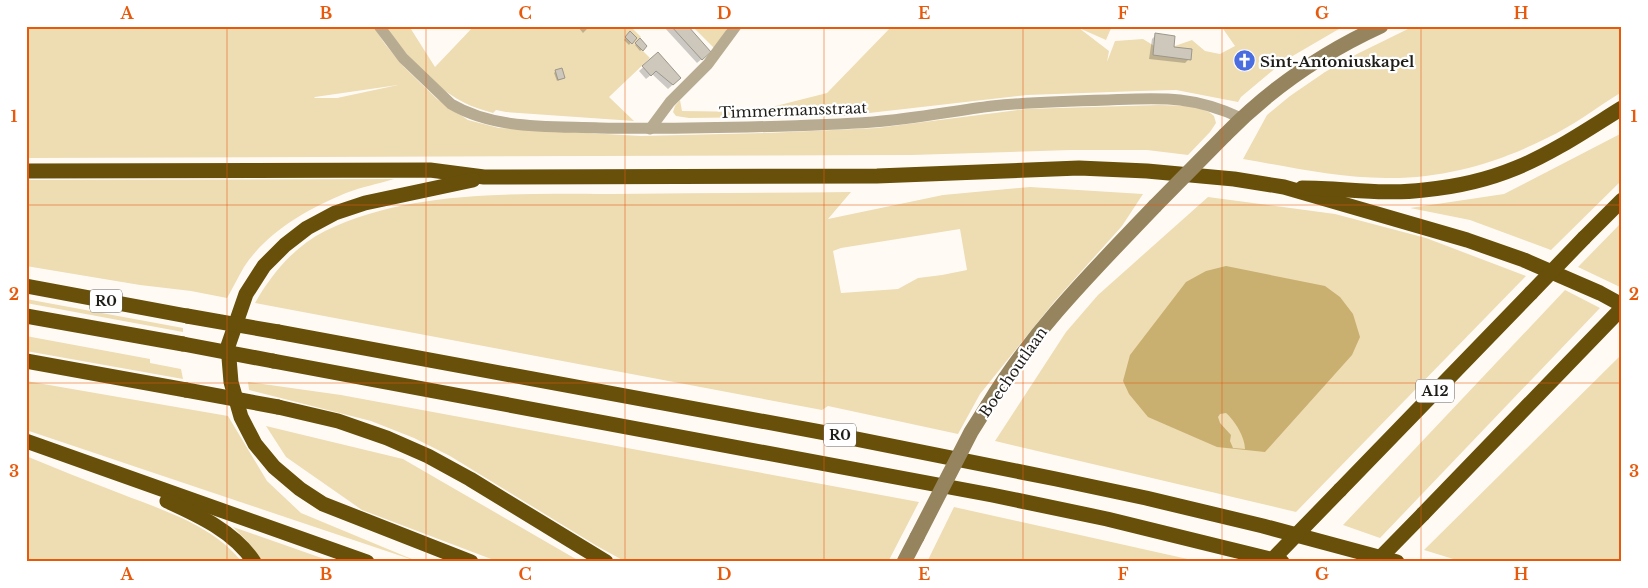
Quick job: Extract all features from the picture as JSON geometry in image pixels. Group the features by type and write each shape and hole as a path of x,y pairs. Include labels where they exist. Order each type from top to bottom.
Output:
{"highway":[{"path":"1284,188 1331,188 1381,192 1423,190 1475,181 1516,168 1533,160 1572,139 1622,108"},
{"path":"26,171 430,170 484,177 877,176 1079,168 1147,171 1234,179 1284,188 1467,240 1524,260 1600,293 1622,306 1376,562"},
{"path":"471,562 323,504 300,489 274,468 255,444 240,417 231,382 228,346 246,294 264,266 285,245 307,228 335,213 365,203 484,177"},
{"name":"A12","path":"1270,562 1622,200"},
{"name":"R0","path":"26,286 826,433 1038,475 1263,526 1396,562"},
{"name":"R0","path":"26,316 982,493 1107,519 1282,562"},
{"path":"26,361 278,407 338,421 387,438 428,456 470,479 606,562"},
{"path":"26,441 367,562"},
{"path":"72,458 181,507 211,523 239,544 254,562"}],"main road":[{"path":"1241,118 1304,68 1346,43 1381,26"},
{"name":"Boechoutlaan","path":"904,562 971,432 1026,348 1069,296 1241,118"}],"street":[{"name":"Timmermansstraat","path":"379,26 403,58 422,79 451,104 460,110 488,120 522,124 650,129 873,122 1028,103 1154,98 1200,102 1241,118"},
{"path":"650,129 670,102 708,64 736,26"}],"shaded area":[{"path":"26,26 373,26 404,67 437,99 468,120 499,128 641,136 767,133 877,128 1025,109 1159,105 1193,106 1209,112 1214,116 1216,123 1188,155 1147,150 1071,150 912,155 26,158","holes":["398,85 337,98 314,98"]},
{"path":"385,26 409,26 435,67 474,26 630,26 641,37 635,43 650,58 609,97 634,121 496,110 493,113 466,104 440,87 410,58"},
{"path":"692,26 722,26 727,30 714,48"},
{"path":"892,26 1112,26 1106,40 1079,28 1109,51 1107,62 1115,41 1143,39 1156,47 1172,47 1192,40 1205,51 1220,54 1235,46 1221,26 1344,26 1284,61 1241,97 1238,102 1176,90 1027,95 843,116 689,118 676,116 673,112 680,100 682,111 752,112 827,93"},
{"path":"1414,26 1622,26 1622,92 1566,128 1528,147 1469,168 1428,176 1368,178 1314,172 1243,159 1267,115 1290,96 1325,72"},
{"path":"1622,133 1622,180 1551,250 1470,220 1410,208 1504,194"},
{"path":"394,179 346,193 317,206 276,232 253,254 227,298 26,266 26,180"},
{"path":"1030,187 1143,194 1122,226 1054,302 980,394 958,434 828,406 822,410 255,303 276,271 314,237 358,217 429,201 466,197 540,194 851,192 828,219 943,195","holes":["960,229 967,270 918,278 898,289 841,293 833,251 841,248"]},
{"path":"1208,197 1335,214 1426,238 1526,276 1296,512 995,441 1066,332 1098,295"},
{"path":"1622,222 1622,285 1620,287 1578,267"},
{"path":"1226,266 1325,286 1340,297 1353,314 1360,337 1352,355 1265,452 1217,447 1148,417 1129,394 1123,381 1130,355 1186,282 1206,271","holes":["1226,413 1241,434 1245,449 1233,448 1230,441 1231,435 1220,423 1218,417 1220,414"]},
{"path":"1565,290 1600,308 1380,538 1343,525"},
{"path":"26,299 183,328 183,332 26,303"},
{"path":"26,336 150,359 150,363 181,369 183,379 26,351"},
{"path":"1622,354 1622,562 1463,562 1424,550"},
{"path":"26,381 228,416 267,481 301,513 419,562 26,430"},
{"path":"248,382 341,395 919,502 888,562 626,562 450,456 414,438 371,421 249,390"},
{"path":"266,426 403,459 581,562 499,562 362,510 286,457"},
{"path":"26,456 186,520 217,538 242,562 26,562"},
{"path":"954,507 1201,562 927,562"},
{"path":"233,527 333,562 263,562 247,541"}],"building":[{"path":"671,26 688,26 711,52 702,60"},
{"path":"630,31 637,38 632,44 625,37"},
{"path":"1155,33 1175,36 1174,47 1192,49 1191,60 1153,55"},
{"path":"640,38 647,46 643,51 635,43"},
{"path":"658,52 681,78 673,85 656,71 651,76 642,66"},
{"path":"562,68 565,78 558,80 555,70"}],"place":[{"name":"Sint-Antoniuskapel","path":"1244,61"}]}
